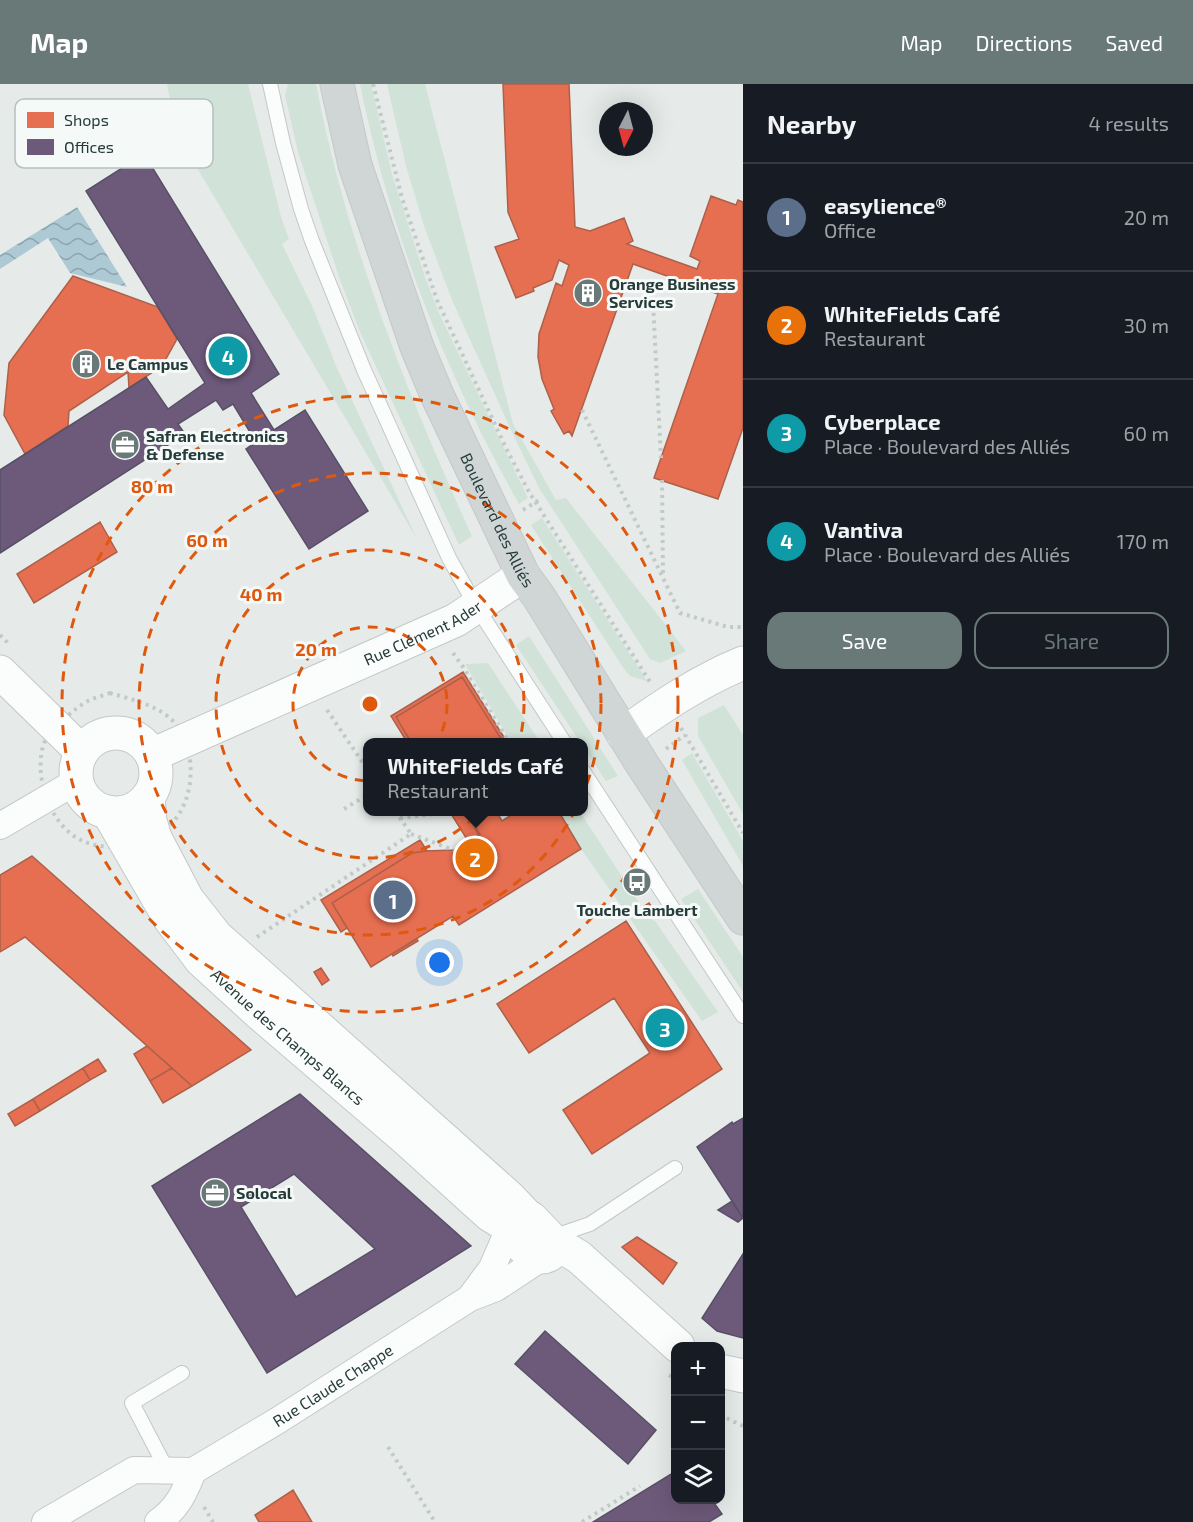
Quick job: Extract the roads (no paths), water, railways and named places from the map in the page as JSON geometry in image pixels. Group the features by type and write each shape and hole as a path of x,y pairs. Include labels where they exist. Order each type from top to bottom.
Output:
{"main road":[{"name":"Boulevard des Alliés","path":"337,84 355,165 417,346 437,395 523,575 743,918"}],"street":[{"name":"Rue Clément Ader","path":"152,756 456,620 523,575"},
{"path":"623,734 719,673 743,663"},
{"path":"0,672 57,727 79,766 79,789 94,806 108,812 134,808 148,797 156,772 152,756 141,742 125,734 99,736 92,740 79,766 46,799 0,826"},
{"name":"Avenue des Champs Blancs","path":"108,812 141,842 216,936 510,1198 514,1224 490,1215 201,960 170,919 141,842 150,821 148,797"},
{"path":"514,1224 550,1246 579,1257 672,1342"},
{"name":"Rue Claude Chappe","path":"470,1298 492,1268 514,1224"},
{"name":"Rue Claude Chappe","path":"193,1471 470,1298 496,1288 550,1246"},
{"path":"725,1372 743,1376"},
{"path":"45,1522 134,1470 193,1471 184,1495 169,1515 158,1522"}],"lane":[{"path":"270,84 301,209 326,278 364,370 449,558 476,606 561,738"},
{"path":"588,779 743,1016"},
{"path":"550,1246 591,1224 675,1168"},
{"path":"167,1470 132,1403 182,1373"}],"water":[{"path":"77,207 127,287 70,273 48,238 0,269 0,255"}],"place":[{"name":"Orange Business Services","path":"588,293"},
{"name":"Vantiva","path":"228,356"},
{"name":"Le Campus","path":"86,364"},
{"name":"Safran Electronics & Defense","path":"125,445"},
{"name":"WhiteFields Café","path":"475,858"},
{"name":"Touche Lambert","path":"637,882"},
{"name":"easylience®","path":"393,900"},
{"name":"Cyberplace","path":"665,1028"},
{"name":"Solocal","path":"215,1193"}]}
